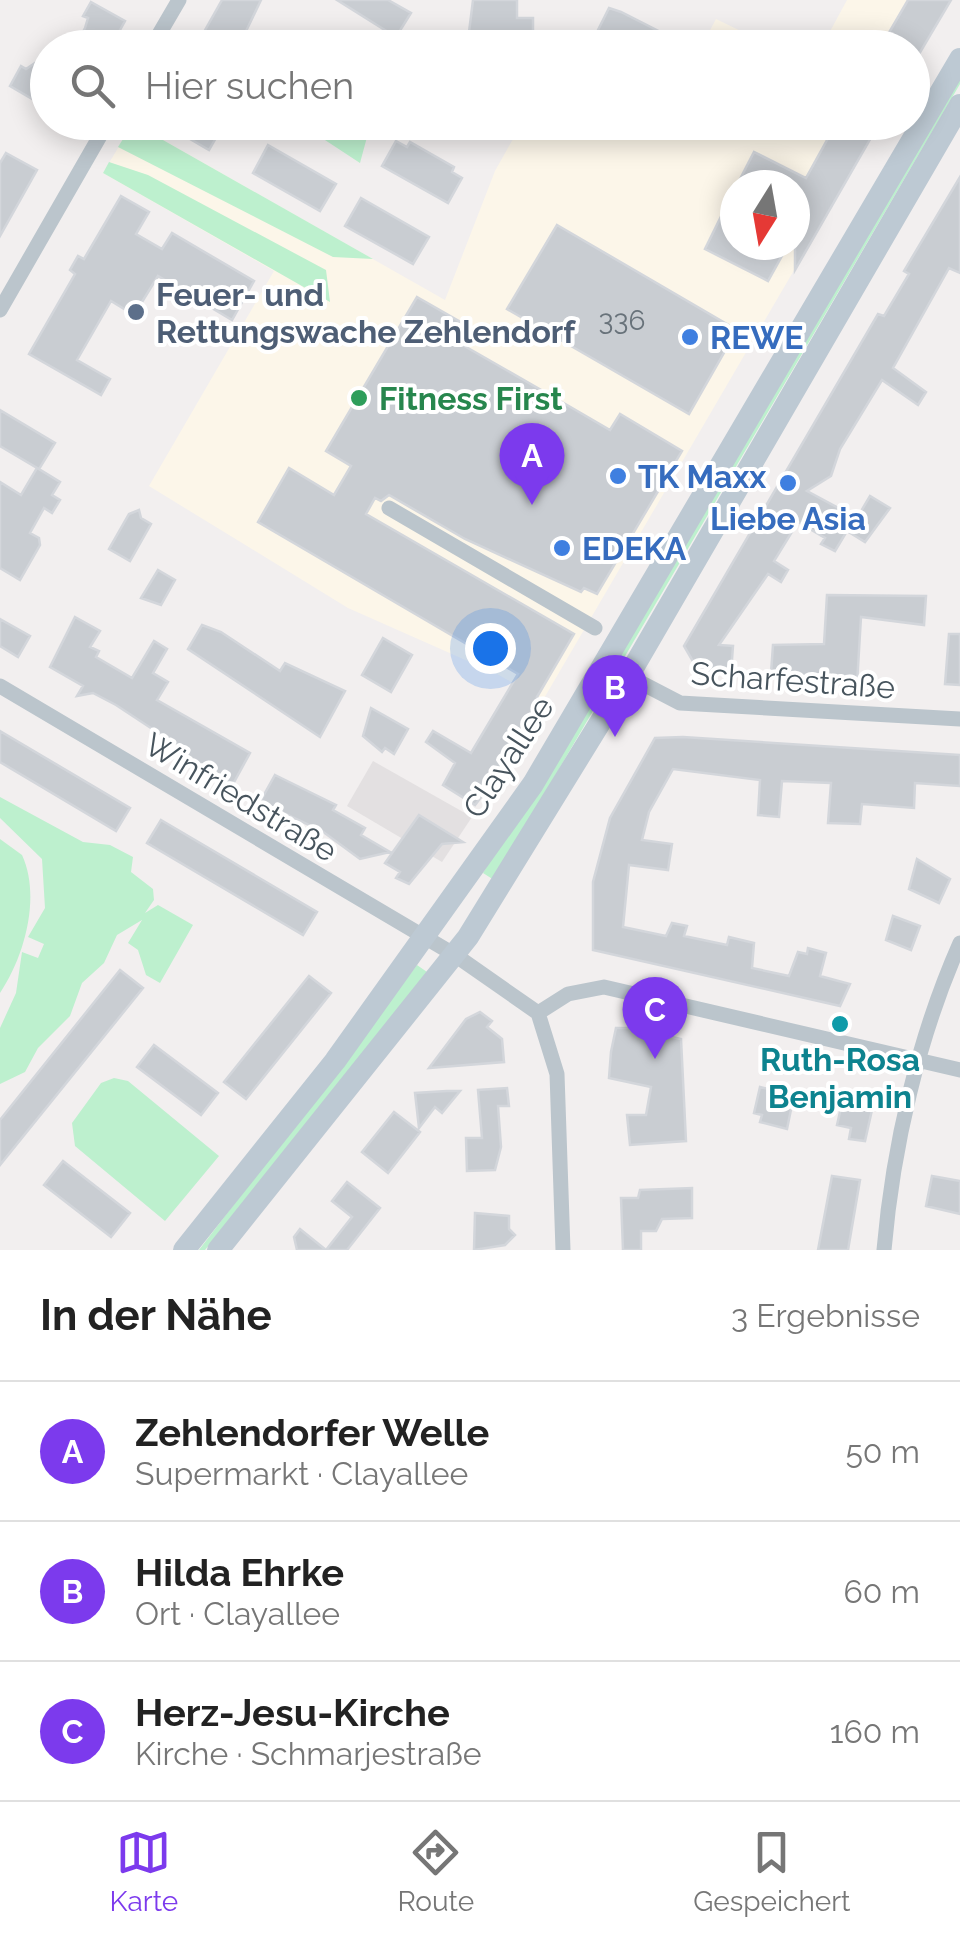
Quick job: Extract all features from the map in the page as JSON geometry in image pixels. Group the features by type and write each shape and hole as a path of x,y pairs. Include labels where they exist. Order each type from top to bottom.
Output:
{"main road":[{"name":"Clayallee","path":"930,110 960,59"},
{"name":"Clayallee","path":"218,1250 455,954 628,676 960,105"},
{"name":"Clayallee","path":"184,1250 335,1062 533,784 912,140"}],"street":[{"path":"162,30 179,0"},
{"path":"0,310 98,140"},
{"path":"389,508 594,628"},
{"name":"Scharfestraße","path":"628,676 680,702 960,719"},
{"name":"Winfriedstraße","path":"0,686 455,954 538,1013"},
{"path":"884,1250 897,1156 918,1060 960,943"},
{"path":"563,1250 557,1074 538,1013 568,994 604,987 960,1070"}],"shaded area":[{"path":"847,0 951,0 930,36 930,30 831,30"},
{"path":"716,19 739,30 710,30"},
{"path":"123,140 163,140 445,300 495,171 512,140 870,140 810,243 810,170 720,170 720,260 800,260 543,700 497,674 348,608 149,486 274,271 103,173"},
{"path":"373,761 472,817 442,862 347,806"}],"green space":[{"path":"960,74 960,84 930,135 930,124"},
{"path":"122,140 163,140 373,259 333,257 118,147"},
{"path":"325,140 366,140 360,163"},
{"path":"921,140 927,140 494,880 483,873"},
{"path":"109,162 148,175 326,270 330,302 103,173"},
{"path":"0,797 83,842 110,845 133,857 131,872 153,889 154,900 145,913 158,905 193,925 160,983 146,975 138,950 128,943 142,920 117,935 104,963 82,983 70,1016 38,1048 25,1072 0,1084 0,1028 16,993 22,952 38,958 44,944 28,937 45,908 42,859 0,818"},
{"path":"0,839 22,855 28,871 30,907 17,962 0,993"},
{"path":"417,965 427,972 205,1250 199,1250"},
{"path":"114,1078 128,1081 219,1156 165,1221 75,1146 72,1123 101,1083"}],"building":[{"path":"222,0 261,0 247,30 205,30"},
{"path":"337,0 388,0 411,13 400,30 385,30"},
{"path":"473,0 517,0 517,18 533,18 533,30 469,30"},
{"path":"908,0 951,0 930,36 930,30 890,30"},
{"path":"91,2 125,21 120,30 84,30 88,18 83,16"},
{"path":"609,8 656,30 598,30"},
{"path":"21,66 30,66 30,98 10,86"},
{"path":"192,140 215,140 209,150"},
{"path":"827,140 870,140 810,244 810,171"},
{"path":"396,141 407,147 410,142 454,167 452,172 462,178 448,203 382,166"},
{"path":"268,145 336,184 320,211 253,173"},
{"path":"754,152 790,170 745,170"},
{"path":"6,153 37,170 0,236 0,163"},
{"path":"960,177 960,273 949,268 893,368 926,392 918,405 882,380 840,449 831,476 807,491 857,518 870,496 890,508 865,542 847,531 835,551 821,544 825,538 798,522 774,561 788,570 781,582 768,574 719,645 733,646 731,673 698,670 684,646 878,314 884,316 909,274 904,271"},
{"path":"121,196 149,212 136,234 162,249 172,233 254,281 232,320 158,276 134,315 111,301 77,360 110,379 101,395 29,354 75,274 70,270 78,256 84,259"},
{"path":"361,198 429,237 413,264 345,226"},
{"path":"720,218 720,257 705,249"},
{"path":"557,225 737,330 689,414 507,309"},
{"path":"727,260 780,260 768,281"},
{"path":"417,297 464,324 454,340 610,430 620,414 682,451 597,594 584,588 581,592 465,539 389,495 381,501 375,498 366,514 574,634 537,697 543,700 505,766 475,805 443,785 455,763 426,742 433,731 471,753 518,674 258,522 289,468 334,495 351,466 326,451"},
{"path":"0,410 55,443 39,469 60,482 52,495 60,500 52,513 44,508 30,533 39,538 40,545 20,580 0,568 0,482 21,495 37,468 0,446"},
{"path":"139,510 141,518 151,524 130,561 109,549 129,514"},
{"path":"158,570 175,580 161,605 141,598"},
{"path":"827,595 926,596 924,625 861,617 857,684 771,673 773,645 824,644"},
{"path":"75,617 100,631 90,647 99,651 96,657 132,678 154,641 167,649 153,673 168,682 157,700 250,753 233,784 159,742 163,736 116,705 93,693 77,696 83,686 50,667"},
{"path":"0,619 30,636 18,657 0,646"},
{"path":"202,625 221,632 280,671 285,663 345,691 320,737 188,649"},
{"path":"949,634 960,634 960,685 945,684"},
{"path":"383,638 412,655 391,692 362,675"},
{"path":"371,708 408,729 394,754 385,748 382,752 363,736"},
{"path":"0,731 130,808 116,831 0,762"},
{"path":"655,738 960,755 960,786 915,783 914,808 862,804 860,824 828,823 831,783 782,781 779,817 758,815 760,780 673,769 649,812 642,840 672,844 668,870 629,865 623,927 666,936 672,923 687,926 684,936 727,945 729,937 754,943 752,968 789,976 798,952 807,954 808,948 826,953 820,976 850,984 840,1006 593,950 593,882 610,818"},
{"path":"275,775 336,805 333,810 365,828 361,835 390,852 360,859 322,831 260,802"},
{"path":"419,815 463,842 442,844 409,884 396,878 400,872 385,863"},
{"path":"161,820 317,912 303,935 147,843"},
{"path":"917,859 950,879 939,903 909,889"},
{"path":"893,916 920,926 911,950 886,940"},
{"path":"120,970 143,988 0,1165 0,1120"},
{"path":"309,976 331,993 246,1099 224,1082"},
{"path":"480,1012 492,1021 487,1027 502,1039 504,1062 429,1068 466,1019"},
{"path":"643,1022 645,1031 681,1039 686,1141 630,1145 627,1115 646,1115 651,1087 609,1078 611,1052 616,1028 635,1028"},
{"path":"154,1045 218,1093 201,1115 137,1067"},
{"path":"760,1087 794,1095 787,1129 760,1122 762,1115 754,1113"},
{"path":"507,1088 509,1106 498,1106 501,1147 495,1170 467,1171 466,1138 482,1138 478,1090"},
{"path":"460,1091 442,1113 435,1107 419,1128 415,1093"},
{"path":"842,1103 872,1110 865,1141 849,1139 851,1128 837,1125"},
{"path":"394,1112 420,1132 388,1173 362,1152"},
{"path":"63,1161 130,1213 111,1237 44,1185"},
{"path":"832,1176 860,1180 848,1250 818,1250"},
{"path":"932,1176 960,1181 960,1214 926,1206"},
{"path":"347,1182 380,1208 347,1250 326,1250 352,1217 332,1201"},
{"path":"692,1188 692,1218 662,1219 656,1231 641,1231 641,1250 623,1250 621,1198 638,1198 640,1190"},
{"path":"475,1213 509,1216 509,1229 515,1235 505,1245 474,1250"},
{"path":"300,1229 326,1250 297,1250 294,1237"}],"place":[{"name":"Feuer- und Rettungswache Zehlendorf","path":"136,312"},
{"name":"REWE","path":"690,337"},
{"name":"Fitness First","path":"359,398"},
{"name":"TK Maxx","path":"618,476"},
{"name":"Liebe Asia","path":"788,483"},
{"name":"Zehlendorfer Welle","path":"532,505"},
{"name":"EDEKA","path":"562,548"},
{"name":"Hilda Ehrke","path":"615,737"},
{"name":"Ruth-Rosa Benjamin","path":"840,1024"},
{"name":"Herz-Jesu-Kirche","path":"655,1059"}]}
